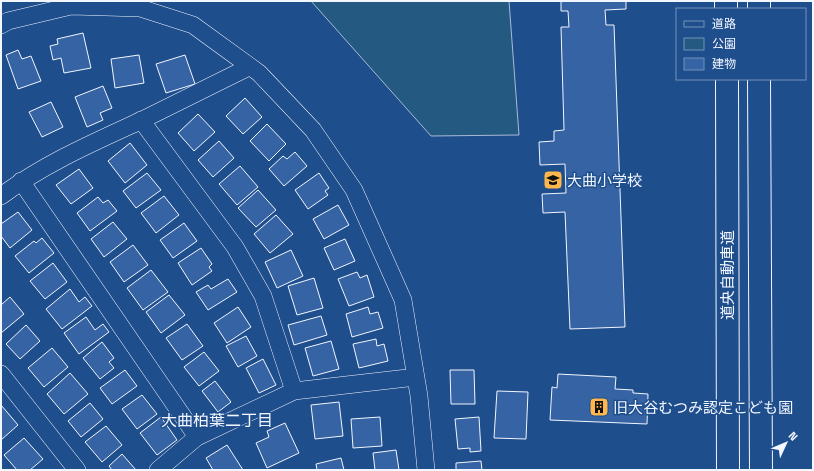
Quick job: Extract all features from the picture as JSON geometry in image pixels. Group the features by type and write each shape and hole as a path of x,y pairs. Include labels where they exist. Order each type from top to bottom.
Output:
{"highway":[{"name":"道央自動車道","path":"727,80 728,470"},
{"path":"759,80 761,470"}],"street":[{"path":"1,25 8,21 71,6 140,8 193,25 259,73 313,130 354,190 403,300 416,377 426,470"},
{"path":"1,196 21,181 61,157 141,120 249,66"},
{"path":"141,120 239,254 263,296 294,391"},
{"path":"21,181 197,437"},
{"path":"1,374 77,470"},
{"path":"158,470 197,437 294,391 416,377"}],"green space":[{"path":"311,1 509,1 519,135 431,136"}],"building":[{"path":"561,1 626,1 626,9 605,10 606,25 614,25 625,327 570,329 565,212 543,213 542,194 566,193 565,164 540,165 539,142 554,141 554,131 564,130 561,27 569,27 568,11 561,11"},
{"path":"83,33 91,68 64,73 61,58 53,60 50,46 58,44 57,39"},
{"path":"18,50 22,59 31,56 41,81 18,89 6,55"},
{"path":"139,55 144,83 115,88 111,59"},
{"path":"185,55 195,84 166,93 156,64"},
{"path":"103,86 112,108 100,113 103,120 87,127 75,97"},
{"path":"245,98 262,117 243,134 226,116"},
{"path":"51,102 63,127 42,137 29,112"},
{"path":"198,114 215,132 194,151 178,133"},
{"path":"267,124 286,144 269,161 250,141"},
{"path":"219,141 234,158 213,177 198,160"},
{"path":"130,143 147,165 125,183 108,161"},
{"path":"295,152 307,166 284,186 269,169 283,156 287,159"},
{"path":"240,166 258,187 237,205 219,184"},
{"path":"79,169 93,188 71,204 56,185"},
{"path":"147,173 161,190 136,208 123,191"},
{"path":"319,173 329,188 325,191 328,195 308,209 295,190"},
{"path":"258,190 276,210 256,227 238,208"},
{"path":"164,196 179,215 156,233 141,213"},
{"path":"98,197 103,203 108,200 117,211 90,231 77,213"},
{"path":"338,205 349,225 324,239 313,219"},
{"path":"18,212 32,230 10,248 1,236 1,224"},
{"path":"276,215 293,234 270,253 254,234"},
{"path":"113,222 127,239 104,257 91,239"},
{"path":"184,223 197,241 173,258 160,240"},
{"path":"42,238 54,253 29,273 15,256 34,241 36,243"},
{"path":"345,239 355,261 334,270 324,248"},
{"path":"133,245 148,265 124,282 110,262"},
{"path":"201,248 212,264 209,267 212,271 192,285 178,263"},
{"path":"291,250 303,276 277,288 265,262"},
{"path":"53,263 67,282 45,299 30,281"},
{"path":"151,270 168,292 143,310 127,288"},
{"path":"357,272 360,278 367,275 374,297 349,306 338,279"},
{"path":"314,278 323,308 297,315 288,286"},
{"path":"228,279 237,292 208,310 196,292 208,285 211,289"},
{"path":"70,289 79,302 85,297 92,306 62,329 46,309"},
{"path":"169,295 185,315 161,333 146,312"},
{"path":"10,297 24,314 1,333 1,305"},
{"path":"238,307 251,327 227,343 214,323"},
{"path":"368,307 370,314 378,312 383,328 352,337 346,314"},
{"path":"321,316 327,335 294,345 288,325"},
{"path":"86,317 95,330 103,324 109,332 79,354 64,333"},
{"path":"187,324 203,346 182,360 166,338"},
{"path":"26,325 40,341 20,359 6,344"},
{"path":"246,336 257,356 238,367 226,346"},
{"path":"376,339 377,346 384,344 388,361 359,368 353,344"},
{"path":"331,341 339,369 313,376 305,348"},
{"path":"102,342 114,358 109,362 114,368 100,379 83,358"},
{"path":"52,348 68,367 44,387 28,368"},
{"path":"204,352 219,371 199,386 184,367"},
{"path":"263,359 276,385 259,393 246,368"},
{"path":"125,370 137,386 112,404 100,388"},
{"path":"450,370 474,370 475,404 451,404"},
{"path":"70,373 88,394 64,414 47,394"},
{"name":"旧大谷むつみ認定こども園","path":"558,374 616,377 615,389 633,390 633,393 648,394 647,424 550,420 552,387 557,388"},
{"path":"215,381 231,402 218,412 202,391"},
{"path":"497,391 528,392 526,439 494,438"},
{"path":"142,395 157,414 137,429 122,409"},
{"path":"339,402 343,436 315,439 311,405"},
{"path":"90,403 103,419 81,437 68,421"},
{"path":"1,405 18,425 1,440"},
{"path":"161,417 177,440 157,455 140,433"},
{"path":"380,417 382,446 353,448 351,419"},
{"path":"479,417 481,451 470,452 470,448 458,449 455,419"},
{"path":"285,423 299,453 267,468 256,443 269,437 267,431"},
{"path":"106,426 122,445 102,462 85,442"},
{"path":"24,438 43,459 30,470 17,470 4,455"},
{"path":"227,445 243,470 213,470 206,458"},
{"path":"396,450 399,470 375,470 373,453"},
{"path":"122,454 136,470 112,470 109,466"},
{"path":"341,458 344,470 317,470 316,464"},
{"path":"481,461 482,470 456,470 456,463"}],"place":[{"name":"大曲小学校","path":"553,180"},
{"name":"旧大谷むつみ認定こども園","path":"599,407"}],"district":[{"name":"大曲柏葉二丁目","path":"217,420"}]}
